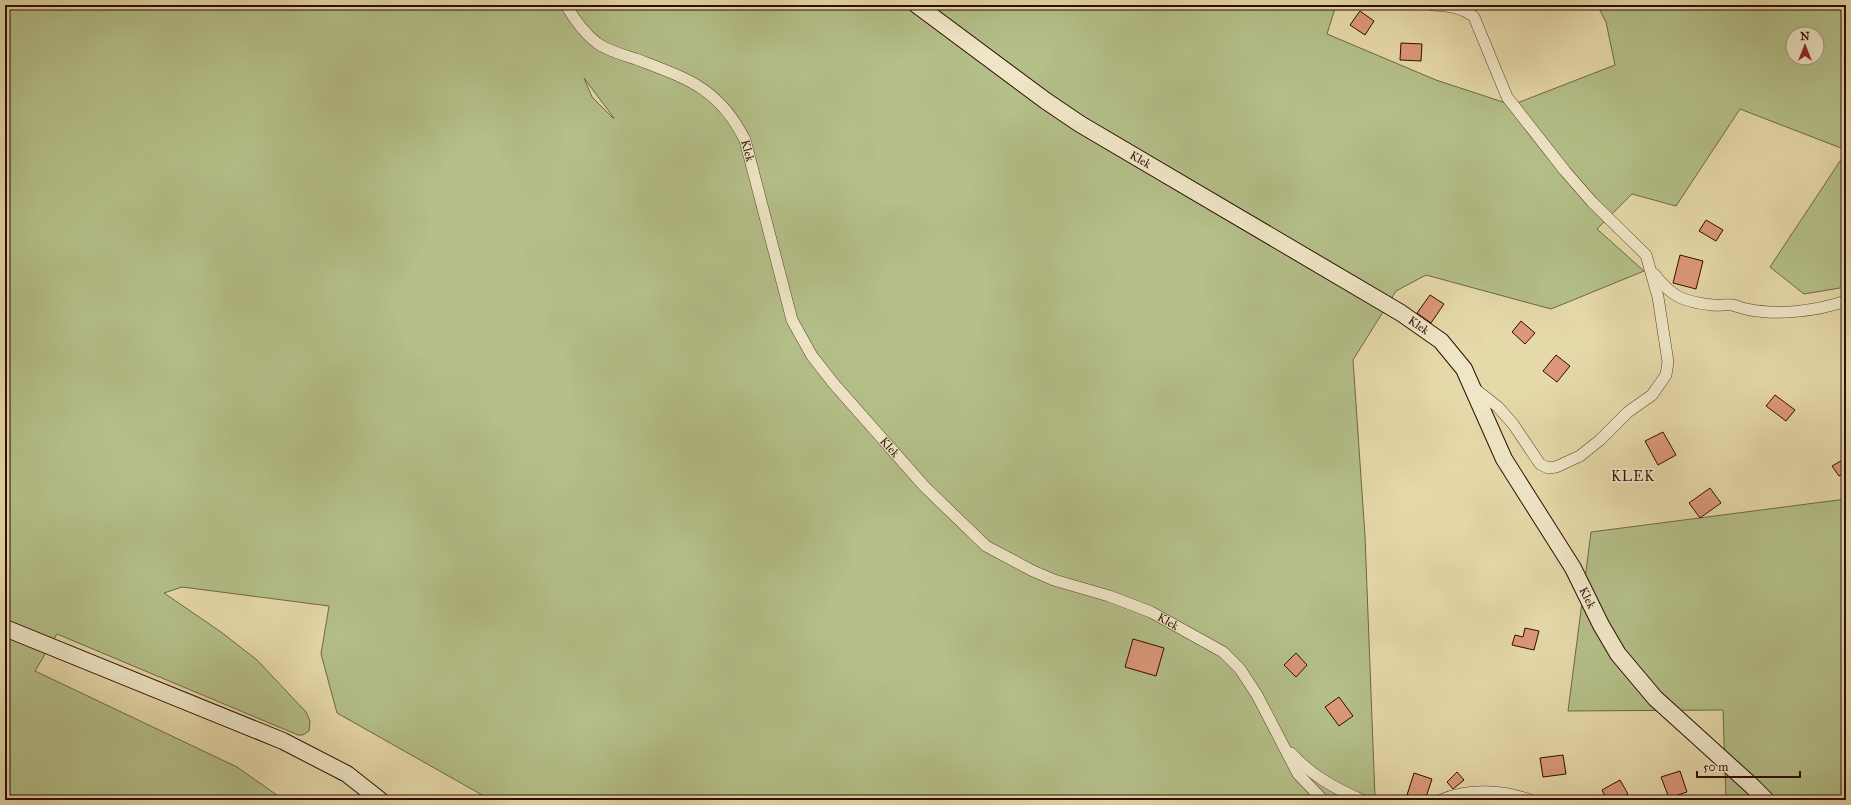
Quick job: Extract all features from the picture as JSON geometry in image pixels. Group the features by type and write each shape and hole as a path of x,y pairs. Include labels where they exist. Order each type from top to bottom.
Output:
{"street":[{"name":"Klek","path":"566,5 573,17 597,43 614,52 677,75 703,90 725,107 745,140 777,259 785,298 792,320 801,337 834,384 924,486 986,546 1033,572 1054,580 1109,596 1151,612 1223,652 1240,669 1257,695 1298,774 1323,800"},
{"name":"Klek","path":"917,5 1046,101 1080,124 1420,326 1441,341 1464,369 1474,388 1504,459 1572,568 1601,626 1618,654 1655,698 1766,800"},
{"path":"1433,5 1454,7 1466,11 1474,17 1480,28 1507,97 1588,197 1646,255 1659,304 1668,362 1666,375 1652,395 1628,412 1600,440 1580,456 1556,467 1548,468 1540,464 1513,424 1498,407 1474,388"},
{"path":"1650,269 1666,290 1685,300 1714,305 1732,305 1766,312 1798,311 1828,307 1846,301"},
{"path":"5,628 283,741 347,774 380,800"},
{"path":"1281,742 1312,774 1325,783 1362,800"},
{"path":"1441,800 1455,795 1484,792 1510,793 1530,800"}],"green space":[{"path":"5,5 1336,5 1327,34 1436,80 1512,105 1615,65 1606,22 1597,5 1846,5 1846,150 1740,109 1676,206 1632,194 1597,229 1644,271 1551,309 1426,275 1396,291 1353,360 1365,536 1375,797 1380,800 491,800 337,713 321,654 329,606 182,587 164,593 221,632 257,660 306,712 310,721 309,731 303,735 298,735 57,634 35,671 237,767 284,800 5,800","holes":["584,78 614,118 592,97"]},
{"path":"1846,152 1846,287 1804,294 1770,267"},
{"path":"1846,499 1846,800 1726,800 1723,710 1568,711 1591,532"}],"building":[{"path":"1360,11 1374,21 1365,35 1350,25"},
{"path":"1401,43 1422,44 1421,61 1400,60"},
{"path":"1706,220 1723,230 1716,241 1699,231"},
{"path":"1680,255 1703,261 1696,289 1673,283"},
{"path":"1430,295 1444,304 1431,323 1417,313"},
{"path":"1521,321 1535,333 1525,344 1512,332"},
{"path":"1556,355 1570,366 1557,382 1543,371"},
{"path":"1775,395 1795,410 1786,421 1766,406"},
{"path":"1663,432 1676,455 1658,465 1645,441"},
{"path":"1846,458 1846,472 1839,476 1832,466"},
{"path":"1710,488 1721,503 1700,518 1689,503"},
{"path":"1525,628 1539,631 1534,650 1512,645 1515,635 1523,637"},
{"path":"1133,639 1164,648 1156,676 1125,667"},
{"path":"1296,653 1307,665 1296,677 1284,665"},
{"path":"1339,697 1353,716 1339,726 1325,707"},
{"path":"1563,755 1566,774 1543,777 1540,758"},
{"path":"1680,771 1687,792 1669,798 1661,777"},
{"path":"1457,772 1464,780 1453,789 1447,782"},
{"path":"1414,773 1432,779 1425,800 1407,795"},
{"path":"1620,780 1628,794 1618,800 1607,800 1602,790"}],"district":[{"name":"KLEK","path":"1633,476"}]}
